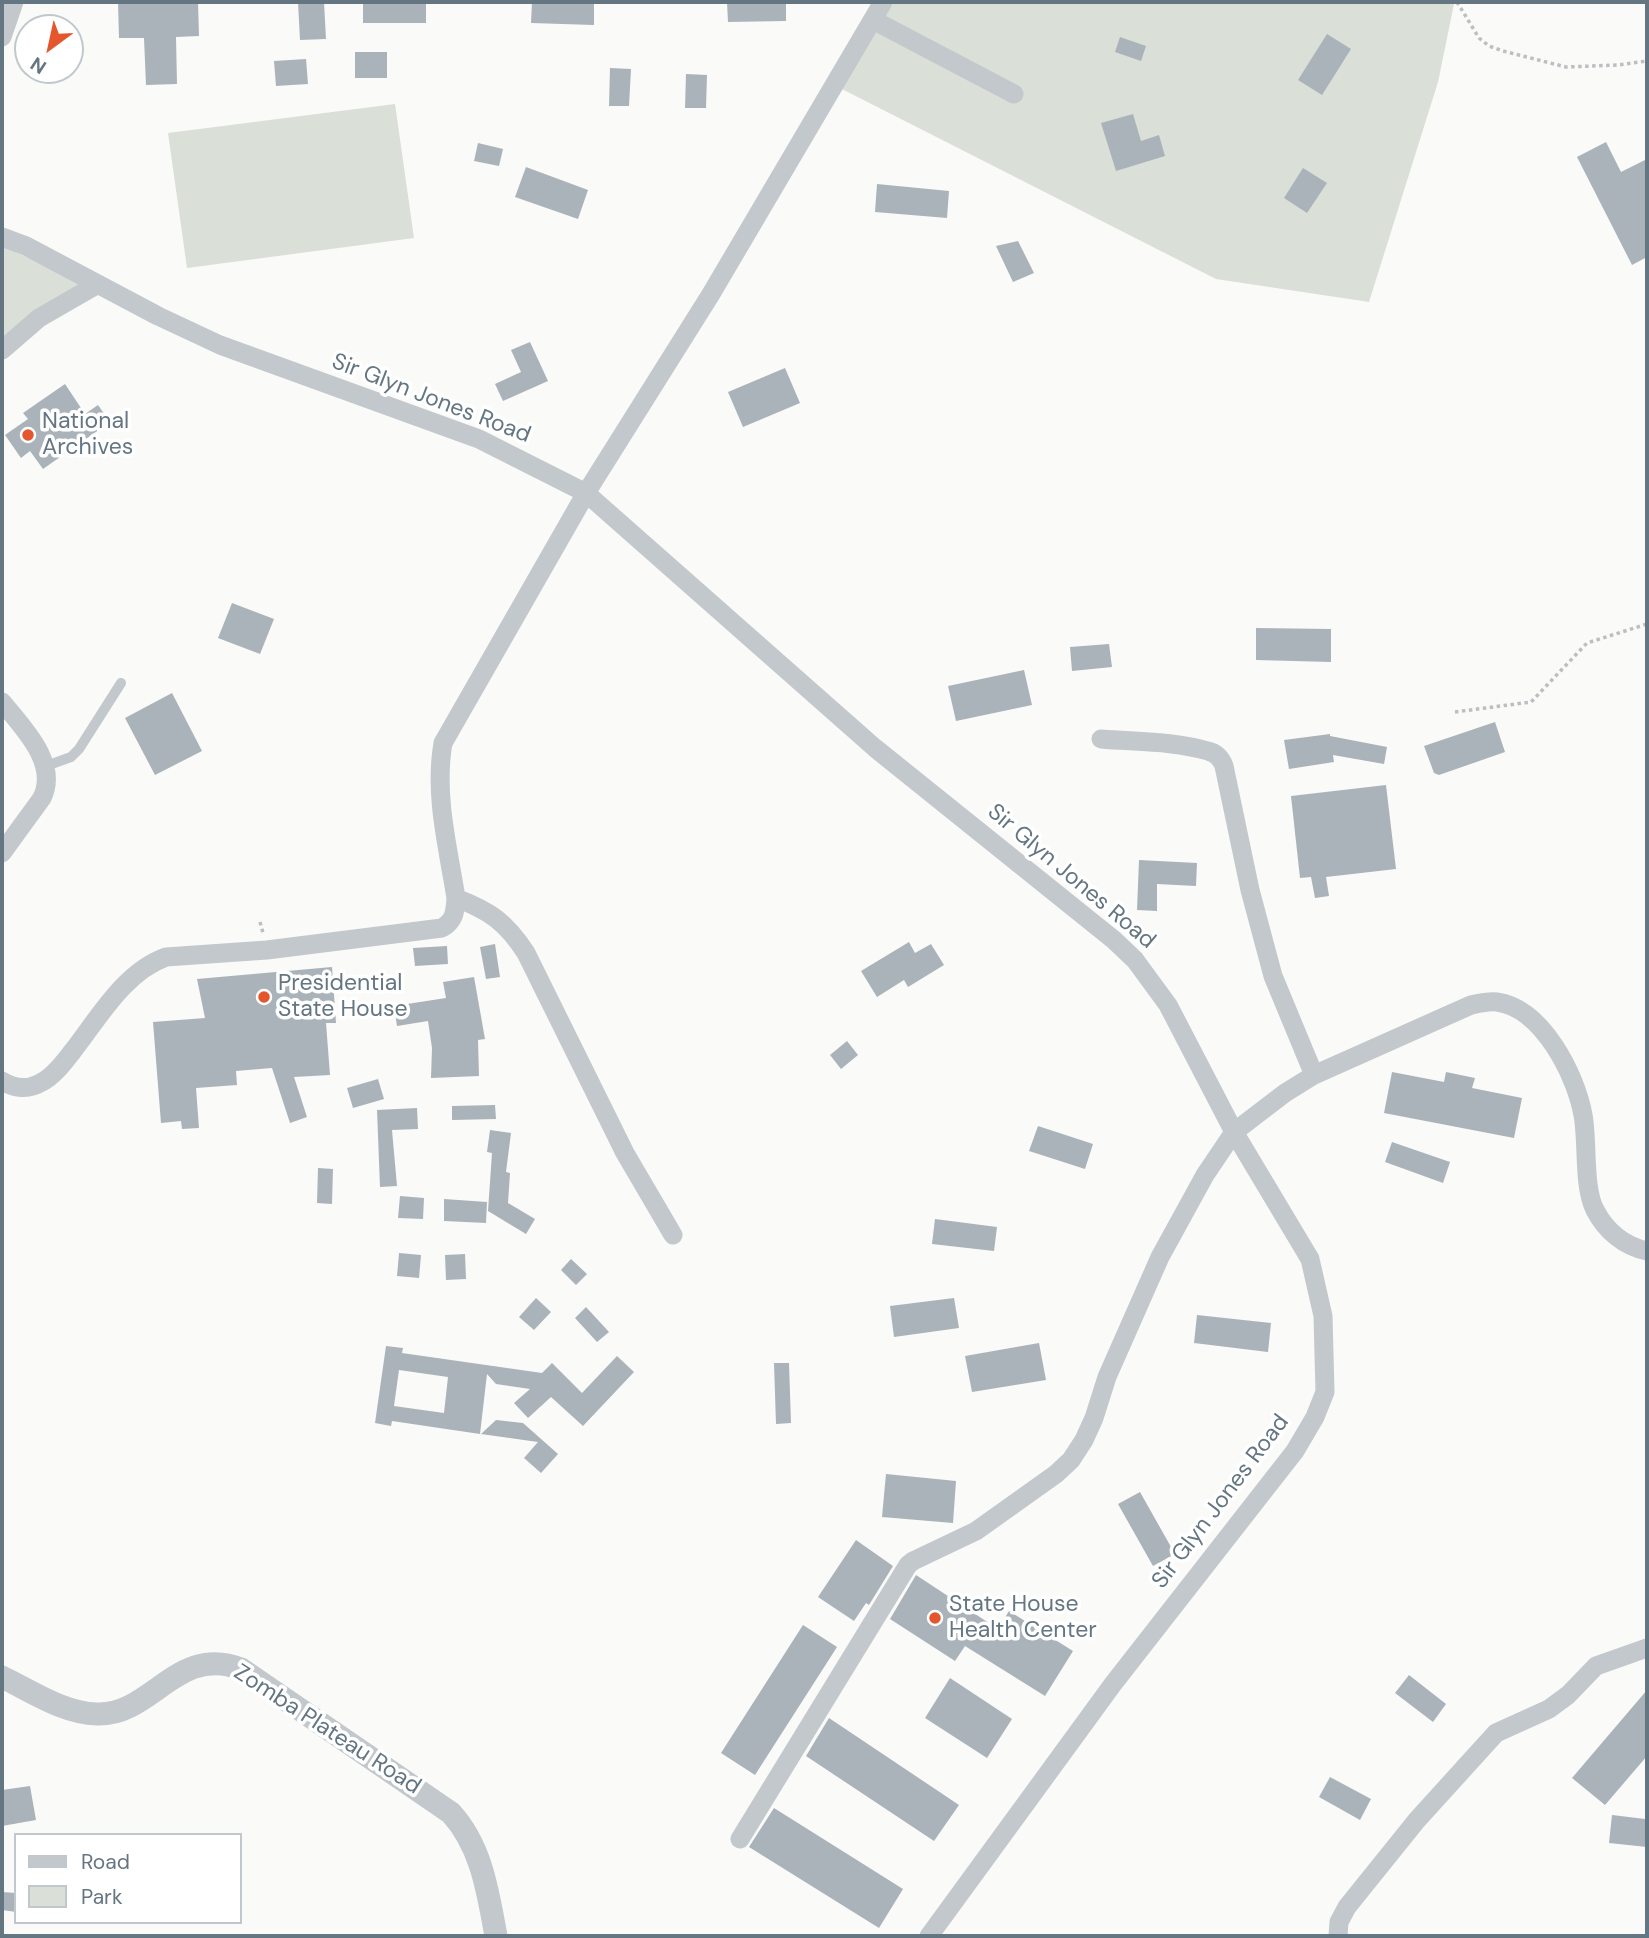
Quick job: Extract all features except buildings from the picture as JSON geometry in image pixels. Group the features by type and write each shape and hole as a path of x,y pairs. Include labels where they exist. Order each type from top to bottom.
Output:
{"street":[{"path":"2,37 14,2"},
{"path":"2,1081 19,1088 45,1081 65,1061 120,990 154,961 166,957 267,950 442,928 450,923 455,914 456,898 439,791 439,765 443,743 586,494 711,293 883,2"},
{"path":"873,20 1014,94"},
{"name":"Sir Glyn Jones Road","path":"2,237 26,246 158,316 220,345 480,439 586,494 876,748 1114,940 1135,960 1168,1005 1234,1132 1310,1259 1323,1316 1325,1392 1315,1417 1295,1451 1113,1684 929,1936"},
{"path":"2,350 39,318 98,284"},
{"path":"2,702 29,736 46,766 47,788 2,853"},
{"path":"1101,739 1209,751 1221,760 1250,890 1273,976 1314,1075"},
{"path":"456,898 482,908 502,922 526,953 625,1153 673,1235"},
{"path":"740,1839 908,1565 919,1557 976,1531 1056,1474 1071,1460 1094,1418 1107,1377 1160,1257 1199,1185 1234,1132 1284,1093 1314,1075 1471,1005 1499,1002 1514,1008 1548,1035 1565,1062 1576,1088 1583,1115 1593,1208 1608,1230 1624,1242 1647,1251"},
{"path":"1338,1936 1339,1922 1347,1908 1417,1820 1489,1739 1507,1727 1549,1709 1568,1695 1596,1666 1647,1648"},
{"name":"Zomba Plateau Road","path":"2,1677 57,1704 81,1712 100,1714 127,1706 206,1662 228,1664 241,1669 451,1813 461,1824 474,1847 486,1881 496,1936"}],"lane":[{"path":"46,766 71,757 79,749 121,683"}],"path":[{"path":"1457,2 1479,38 1489,47 1566,67 1647,61"},
{"path":"1455,712 1531,702 1587,643 1647,624"}],"green space":[{"path":"883,2 1453,2 1438,82 1369,302 1216,279 834,85"},
{"path":"395,104 414,238 187,268 168,133"},
{"path":"2,246 102,291 34,325 2,355"}],"place":[{"name":"National Archives","path":"28,435"},
{"name":"Presidential State House","path":"264,997"},
{"name":"State House Health Center","path":"935,1618"}]}
